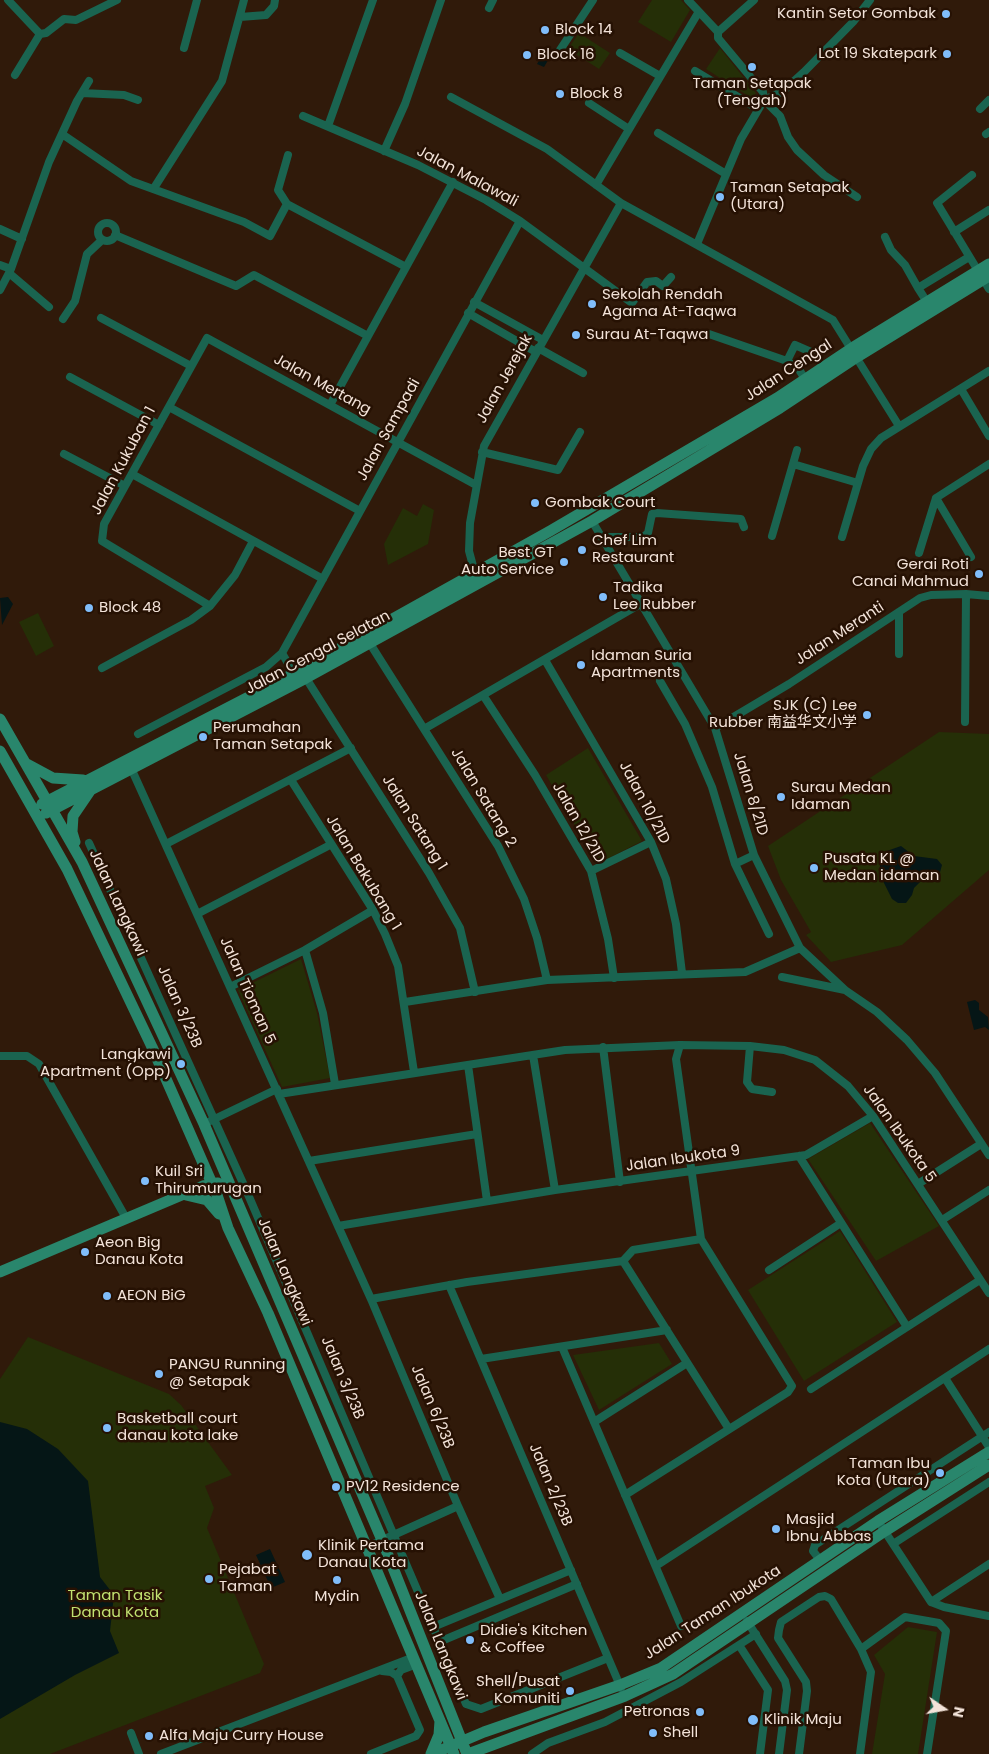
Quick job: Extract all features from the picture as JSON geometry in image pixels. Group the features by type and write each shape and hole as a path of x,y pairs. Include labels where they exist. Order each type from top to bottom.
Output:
{"street":[{"path":"8,0 40,34"},
{"path":"40,34 46,33 64,20 76,20 117,0"},
{"path":"184,48 197,0"},
{"path":"154,188 222,81 244,0"},
{"path":"240,17 266,15 275,0"},
{"path":"328,126 373,0"},
{"path":"384,151 405,104 441,0"},
{"path":"489,8 493,0"},
{"path":"560,50 593,0"},
{"path":"688,0 718,32 718,38 763,92 764,100 780,116 788,137 797,150 824,175 857,197"},
{"path":"718,32 754,0"},
{"path":"696,244 741,139 764,100 782,92 804,72 853,22 870,0"},
{"path":"596,186 698,12"},
{"path":"16,75 40,34"},
{"path":"620,53 660,76"},
{"path":"695,71 758,109"},
{"path":"0,290 10,271 62,134 89,81"},
{"path":"82,93 124,95 138,100"},
{"path":"451,97 547,149 619,201 832,320 899,426"},
{"path":"980,109 989,100"},
{"path":"589,103 629,129"},
{"name":"Jalan Malawali","path":"303,116 453,182 520,221 632,303 648,282 656,281 663,286 671,278"},
{"path":"62,134 131,182 154,188 244,222 270,236 287,204"},
{"path":"658,134 726,174"},
{"path":"288,156 278,190 287,204 406,267"},
{"path":"972,174 937,203 969,257 985,279"},
{"path":"330,405 453,182"},
{"name":"Jalan Jerejak","path":"477,578 469,550 476,484 482,452 619,201"},
{"path":"954,232 989,210"},
{"name":"Jalan Sampadi","path":"138,734 266,667 282,653 520,221"},
{"path":"102,240 99,230 105,224 113,225 115,235"},
{"path":"0,229 22,238"},
{"path":"115,235 236,286 254,275 368,336"},
{"path":"63,319 75,301 87,254 102,240 110,240 115,235"},
{"path":"885,237 891,250 905,266 926,302"},
{"path":"918,288 969,257"},
{"name":"Jalan Cengal","path":"603,500 777,398 805,379 985,279 989,264"},
{"path":"0,265 10,271 49,307"},
{"name":"Jalan Cengal","path":"610,510 780,408 854,352 926,302 985,279"},
{"path":"474,302 542,340"},
{"path":"468,313 583,373"},
{"path":"101,318 191,366"},
{"path":"706,333 787,362 798,368 805,379"},
{"name":"Jalan Mertang","path":"207,338 476,484"},
{"name":"Jalan Kukuban 1","path":"207,338 104,524 102,541 210,606"},
{"path":"787,362 795,345 811,352"},
{"path":"842,537 858,483 871,450 881,438 989,371"},
{"path":"70,377 159,425"},
{"path":"961,389 989,436"},
{"path":"169,407 360,511"},
{"path":"482,452 558,470 580,432"},
{"path":"772,536 797,450"},
{"path":"64,454 125,486"},
{"path":"793,464 858,483"},
{"path":"919,553 936,498 989,464"},
{"path":"132,474 323,580"},
{"path":"936,498 972,557"},
{"name":"Jalan Cengal Selatan","path":"36,813 300,674 370,642 603,500"},
{"name":"Jalan Cengal Selatan","path":"90,784 131,768 477,578 592,521 610,510"},
{"path":"602,537 643,537 648,533 652,514 657,513 741,519 744,527"},
{"name":"Jalan 8/21D","path":"592,521 715,728 755,856 800,948 845,990 876,1012 907,1040 935,1073 989,1155"},
{"path":"102,668 191,620 210,606 235,575 253,541"},
{"path":"965,722 966,594"},
{"name":"Jalan Meranti","path":"715,728 788,684 920,598 931,595 966,594 989,596"},
{"path":"424,729 642,603"},
{"path":"899,612 899,654"},
{"name":"Jalan Satang 2","path":"370,642 498,846 524,899 537,938 547,980"},
{"path":"282,653 300,674"},
{"name":"Jalan 10/21D","path":"545,660 651,842 666,880 676,924 682,973"},
{"name":"Jalan Satang 1","path":"300,674 351,748 430,873 460,928 475,992"},
{"path":"660,681 685,724 712,787 736,866 769,934"},
{"name":"Jalan 12/21D","path":"484,695 591,871 605,922 614,978"},
{"name":"Jalan Langkawi","path":"0,719 82,862 209,1122 220,1162 382,1540 454,1723 456,1747"},
{"path":"166,844 351,748"},
{"name":"Jalan Langkawi","path":"0,751 67,868 152,1047 212,1183 228,1228 268,1313 440,1719 456,1747"},
{"path":"24,762 53,778 90,784 73,816 72,832 82,862"},
{"name":"Jalan Tioman 5","path":"131,768 338,1226"},
{"name":"Jalan Bakubang 1","path":"291,780 330,846 373,910 398,966 405,1002 414,1072"},
{"path":"591,871 651,842"},
{"name":"Jalan 3/23B","path":"89,843 209,1122 394,1535 466,1704 481,1709 608,1658"},
{"path":"197,914 330,846"},
{"path":"736,866 755,856"},
{"path":"230,987 305,950 373,910"},
{"path":"405,1002 547,980 682,973 746,972 800,948"},
{"path":"305,950 323,1013 335,1084"},
{"path":"782,977 845,990"},
{"path":"625,1495 788,1392 792,1386 701,1239 676,1059 680,1045"},
{"name":"Jalan Ibukota 5","path":"209,1122 278,1091 565,1050 680,1045 750,1046 784,1050 814,1060 848,1086 873,1116 989,1293"},
{"path":"750,1046 747,1082 752,1089 772,1092"},
{"path":"603,1047 620,1182"},
{"path":"533,1055 555,1190"},
{"path":"0,1056 27,1056 39,1064 126,1218"},
{"path":"468,1065 487,1201"},
{"name":"Jalan Ibukota 9","path":"338,1226 555,1190 806,1155 873,1116"},
{"path":"309,1161 477,1134"},
{"path":"918,1184 981,1144"},
{"path":"799,1156 907,1327"},
{"path":"212,1183 220,1162"},
{"path":"0,1272 212,1183 231,1188"},
{"path":"942,1220 989,1190"},
{"path":"184,1194 202,1197 211,1203 228,1228"},
{"path":"769,1270 841,1223"},
{"name":"Jalan 6/23B","path":"338,1226 500,1599"},
{"path":"371,1299 450,1285 623,1260 634,1250 701,1239"},
{"path":"623,1260 728,1429"},
{"path":"811,1389 980,1280"},
{"name":"Jalan 2/23B","path":"450,1285 625,1696"},
{"path":"481,1359 667,1330"},
{"path":"562,1347 681,1626"},
{"path":"656,1566 989,1349"},
{"path":"594,1422 687,1363"},
{"path":"945,1378 986,1434 989,1447"},
{"path":"820,1560 813,1550 816,1545 986,1434"},
{"name":"Jalan Taman Ibukota","path":"431,1754 456,1747 484,1732 620,1686 672,1662 742,1612 878,1521 989,1452"},
{"name":"Jalan Taman Ibukota","path":"468,1754 484,1750 625,1696 688,1665 885,1531 989,1465"},
{"path":"893,1544 989,1482"},
{"path":"367,1547 458,1506"},
{"path":"878,1521 931,1602 944,1607 989,1616"},
{"path":"931,1602 989,1564"},
{"path":"433,1627 570,1570"},
{"path":"439,1642 577,1584"},
{"path":"799,1754 807,1690 806,1682 778,1638 781,1622 820,1597 831,1599 861,1649 872,1678 860,1754"},
{"path":"742,1612 785,1681 787,1690 779,1754"},
{"path":"861,1649 905,1617 939,1623 946,1631 926,1754"},
{"path":"532,1754 548,1743 613,1718 680,1682 756,1634"},
{"path":"739,1645 768,1690 760,1754"},
{"path":"161,1754 382,1671 415,1661"},
{"path":"397,1676 401,1670 415,1661"},
{"path":"371,1754 416,1736 420,1730 397,1676 391,1672 382,1671"},
{"path":"431,1754 439,1735 440,1719"},
{"path":"454,1723 471,1731 484,1732"},
{"path":"131,1733 139,1754"},
{"path":"456,1747 468,1754"}],"green space":[{"path":"652,0 681,0 690,10 671,42 638,22"},
{"path":"579,33 610,53 599,69 568,49"},
{"path":"720,48 756,93 753,99 706,69"},
{"path":"423,504 434,510 428,544 388,565 384,544 403,508 417,516"},
{"path":"38,613 54,646 36,656 19,622"},
{"path":"939,732 989,734 989,870 902,945 831,962 806,935 811,932 781,880 768,846"},
{"path":"588,748 642,841 597,864 546,775"},
{"path":"301,959 317,1013 330,1078 282,1087 238,990"},
{"path":"870,1123 939,1226 876,1261 808,1159"},
{"path":"840,1231 897,1322 804,1381 748,1290"},
{"name":"Taman Tasik Danau Kota","path":"28,1337 169,1394 181,1405 232,1475 205,1486 214,1508 207,1528 264,1664 260,1673 50,1754 0,1754 0,1379"},
{"path":"659,1343 672,1364 599,1410 573,1355"},
{"path":"908,1627 937,1632 918,1754 872,1754 885,1674 874,1655"}],"shaded area":[{"path":"546,49 553,52 544,67 537,64"},
{"path":"8,597 13,604 2,625 0,598"},
{"path":"901,846 914,856 937,859 942,865 939,876 932,879 923,879 914,888 912,895 906,903 898,903 892,899 879,873 884,852"},
{"path":"975,1000 979,1003 979,1010 988,1017 989,1030 985,1027 974,1030 967,1002"},
{"path":"0,1422 27,1429 58,1449 88,1481 100,1577 114,1595 110,1631 119,1653 75,1675 0,1719"},
{"path":"270,1549 285,1582 271,1588 256,1555"}],"place":[{"name":"Kantin Setor Gombak","path":"946,14"},
{"name":"Block 14","path":"545,30"},
{"name":"Lot 19 Skatepark","path":"947,54"},
{"name":"Block 16","path":"527,55"},
{"name":"Taman Setapak (Tengah)","path":"752,67"},
{"name":"Block 8","path":"560,94"},
{"name":"Taman Setapak (Utara)","path":"720,197"},
{"name":"Sekolah Rendah Agama At-Taqwa","path":"592,304"},
{"name":"Surau At-Taqwa","path":"576,335"},
{"name":"Gombak Court","path":"535,503"},
{"name":"Chef Lim Restaurant","path":"582,550"},
{"name":"Best GT Auto Service","path":"564,562"},
{"name":"Gerai Roti Canai Mahmud","path":"979,574"},
{"name":"Tadika Lee Rubber","path":"603,597"},
{"name":"Block 48","path":"89,608"},
{"name":"Idaman Suria Apartments","path":"581,665"},
{"name":"SJK (C) Lee Rubber 南益华文小学","path":"867,715"},
{"name":"Perumahan Taman Setapak","path":"203,737"},
{"name":"Surau Medan Idaman","path":"781,797"},
{"name":"Pusata KL @ Medan idaman","path":"814,868"},
{"name":"Langkawi Apartment (Opp)","path":"181,1064"},
{"name":"Kuil Sri Thirumurugan","path":"145,1181"},
{"name":"Aeon Big Danau Kota","path":"85,1252"},
{"name":"AEON BiG","path":"107,1296"},
{"name":"PANGU Running @ Setapak","path":"159,1374"},
{"name":"Basketball court danau kota lake","path":"107,1428"},
{"name":"Taman Ibu Kota (Utara)","path":"940,1473"},
{"name":"PV12 Residence","path":"336,1487"},
{"name":"Masjid Ibnu Abbas","path":"776,1529"},
{"name":"Klinik Pertama Danau Kota","path":"307,1555"},
{"name":"Pejabat Taman","path":"209,1579"},
{"name":"Mydin","path":"337,1580"},
{"name":"Didie's Kitchen & Coffee","path":"470,1640"},
{"name":"Shell/Pusat Komuniti","path":"570,1691"},
{"name":"Petronas","path":"700,1712"},
{"name":"Klinik Maju","path":"753,1720"},
{"name":"Shell","path":"653,1733"},
{"name":"Alfa Maju Curry House","path":"149,1736"}]}
